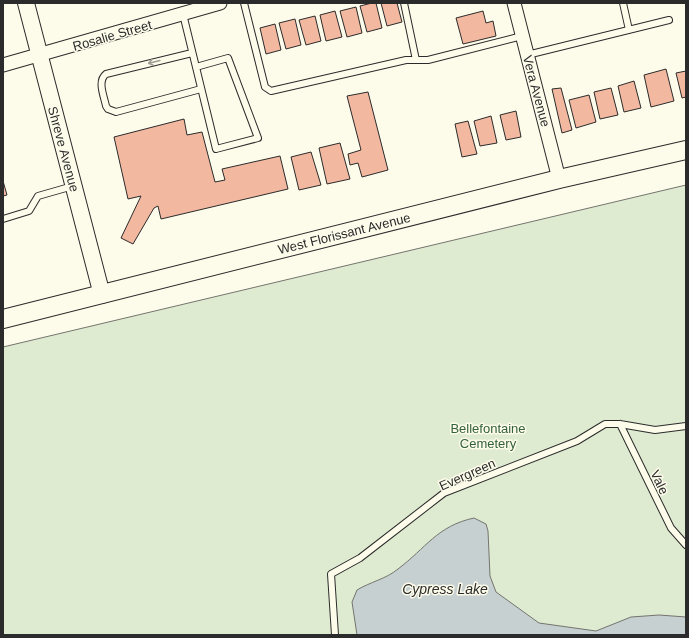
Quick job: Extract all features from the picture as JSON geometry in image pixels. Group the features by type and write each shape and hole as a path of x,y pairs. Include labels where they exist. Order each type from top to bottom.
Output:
{"main road":[{"name":"West Florissant Avenue","path":"3,319 559,179 686,150"}],"street":[{"name":"Shreve Avenue","path":"26,3 102,295"},
{"name":"Rosalie Street","path":"3,65 39,56 220,3"},
{"name":"Vera Avenue","path":"514,3 559,179"}],"lane":[{"path":"244,3 264,87 271,91 406,60 428,60 522,36"},
{"path":"404,3 416,60"},
{"path":"623,3 629,30"},
{"path":"183,14 216,149 258,138 228,58 196,67"},
{"path":"527,55 669,20"},
{"path":"192,53 106,74 101,84 106,106 108,109 116,112 201,89"},
{"path":"3,219 29,211 38,196 73,186"},
{"name":"Evergreen","path":"335,635 331,574 360,558 444,493 577,440 605,424 620,424 655,430 686,426"},
{"name":"Vale","path":"620,424 671,528 686,545"}],"green space":[{"name":"Bellefontaine Cemetery","path":"686,185 686,635 3,635 3,347"}],"water":[{"name":"Cypress Lake","path":"474,518 486,524 488,531 490,576 496,592 539,623 596,631 631,617 659,615 686,617 686,635 357,635 352,602 357,590 393,572 450,526"}],"building":[{"path":"376,3 382,28 367,32 360,6"},
{"path":"381,3 397,3 402,22 387,26"},
{"path":"356,7 362,33 347,37 340,11"},
{"path":"335,11 342,37 326,41 320,15"},
{"path":"483,11 486,23 493,21 496,36 463,44 456,18"},
{"path":"315,16 321,41 306,45 299,20"},
{"path":"295,19 301,45 286,49 279,23"},
{"path":"275,24 281,50 266,54 260,28"},
{"path":"666,69 674,101 651,107 644,75"},
{"path":"686,71 686,97 682,98 676,73"},
{"path":"634,81 641,108 624,112 618,86"},
{"path":"561,88 572,130 562,133 552,89"},
{"path":"611,88 618,115 600,119 594,92"},
{"path":"368,92 388,170 362,177 358,163 350,165 348,154 361,150 347,96"},
{"path":"589,95 596,122 576,128 569,100"},
{"path":"516,111 521,137 506,140 500,115"},
{"path":"491,116 497,143 480,146 474,121"},
{"path":"184,119 187,135 202,132 215,182 225,180 222,169 280,156 288,189 161,219 158,206 154,208 133,244 121,238 141,196 128,199 114,137"},
{"path":"468,121 477,154 462,157 455,124"},
{"path":"340,143 350,179 327,184 319,148"},
{"path":"311,152 321,185 299,190 291,157"},
{"path":"3,181 7,195 3,196"}]}
